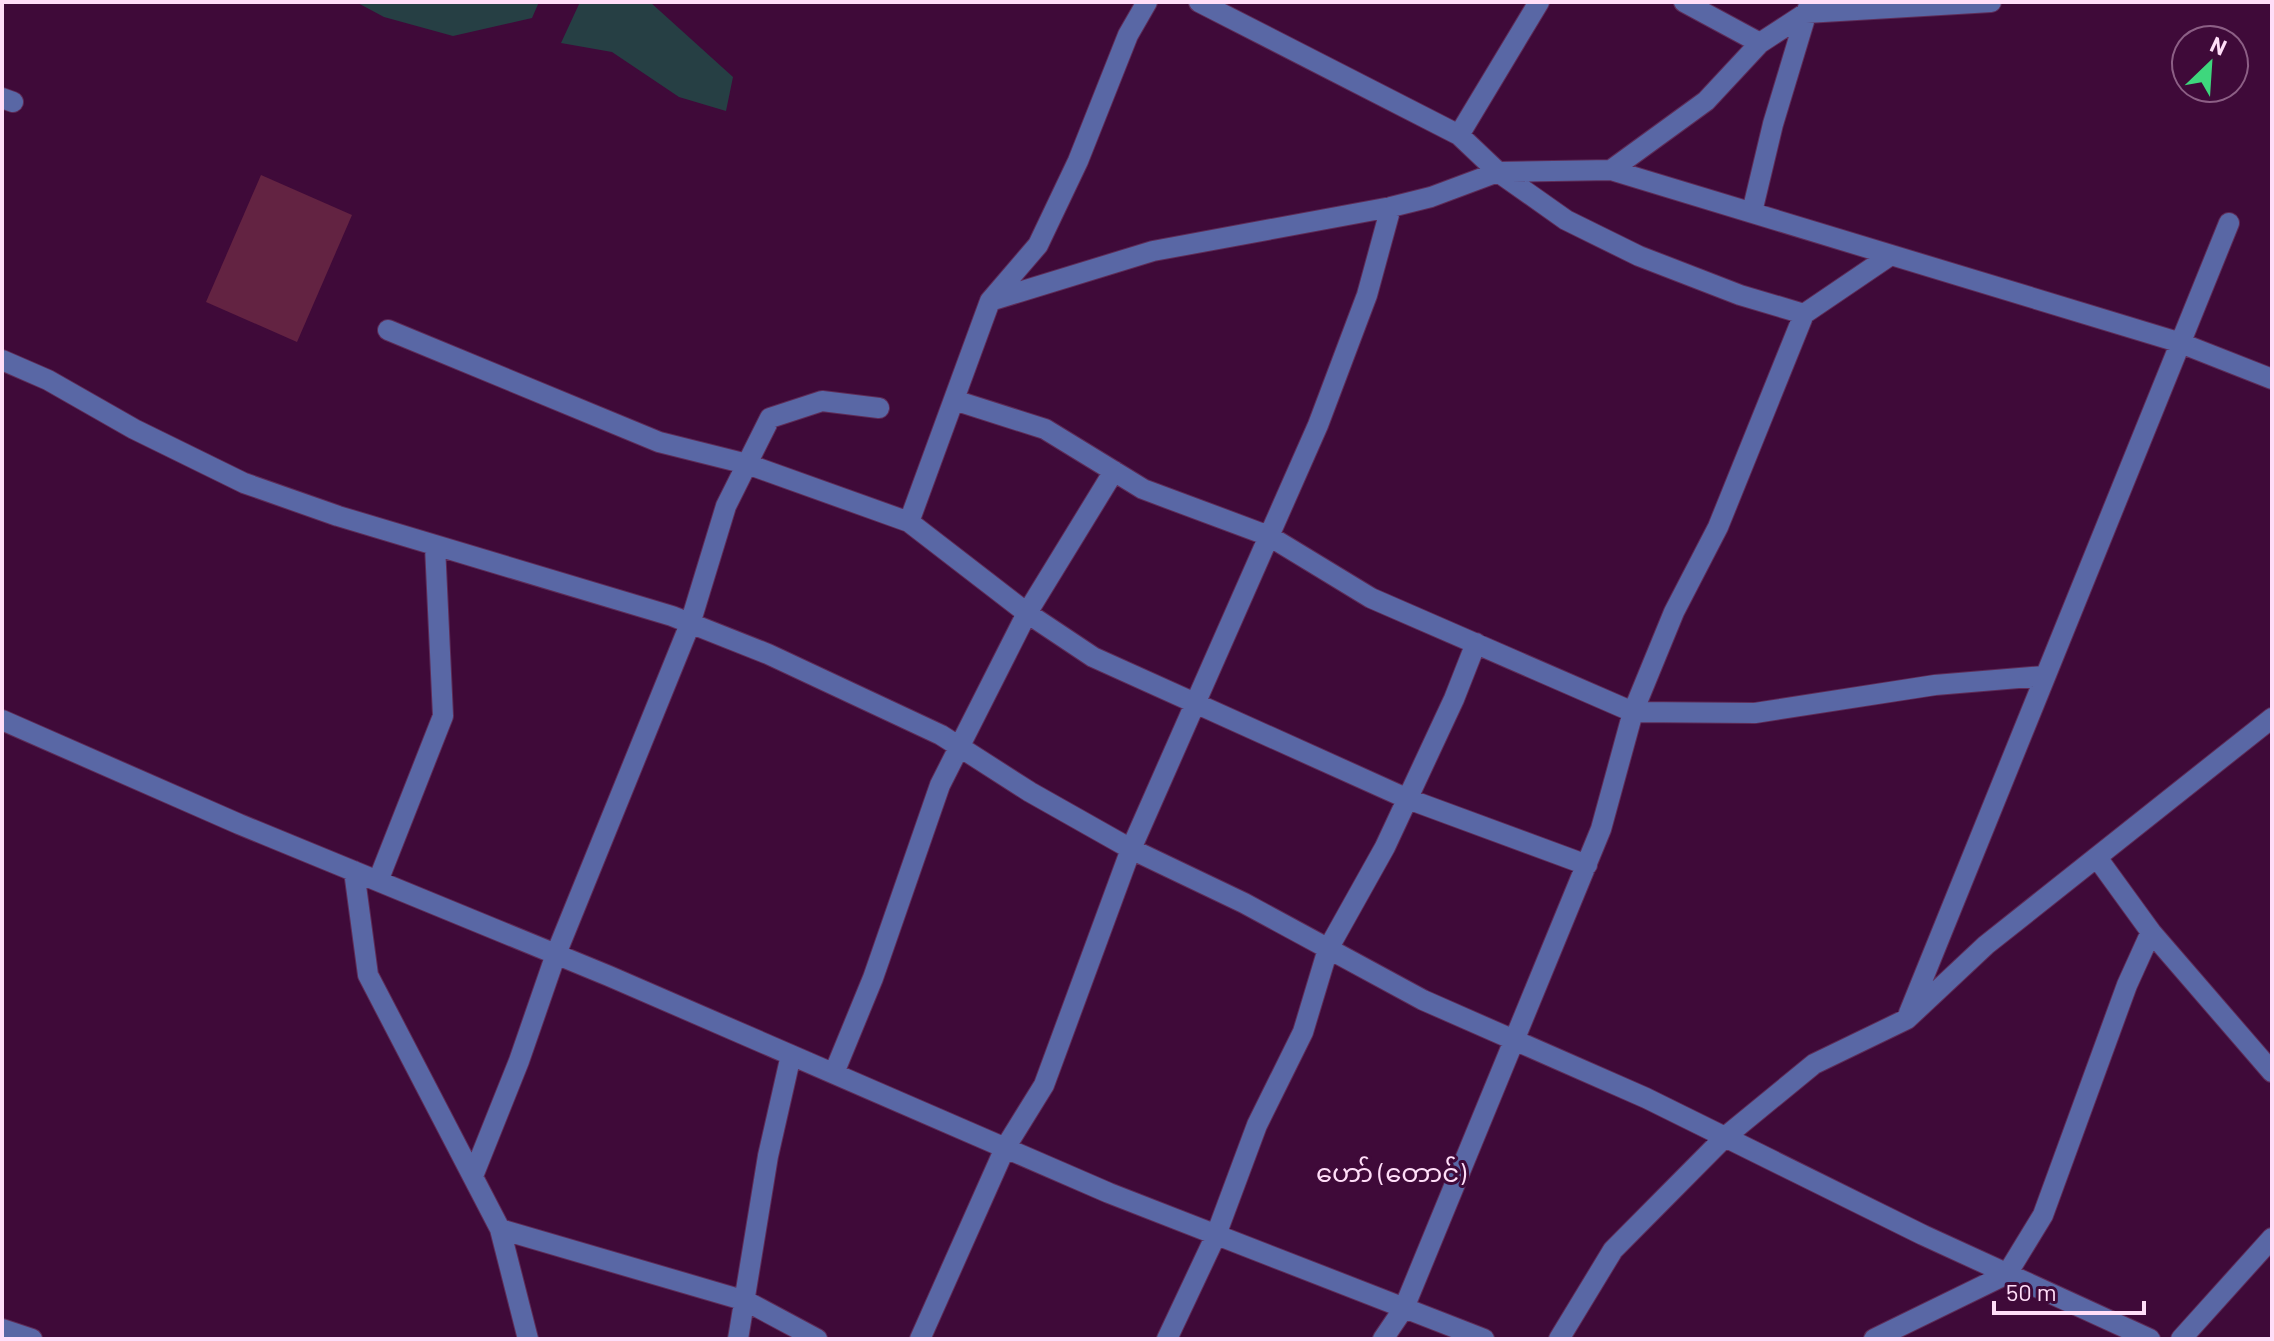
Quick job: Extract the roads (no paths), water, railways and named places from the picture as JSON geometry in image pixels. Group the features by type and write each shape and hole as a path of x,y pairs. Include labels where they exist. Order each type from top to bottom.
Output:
{"street":[{"path":"909,522 990,301 1038,245 1078,161 1128,35 1147,2"},
{"path":"1199,2 1459,135 1498,172 1566,220 1639,256 1740,295 1804,314"},
{"path":"1459,135 1539,2"},
{"path":"1684,2 1760,43"},
{"path":"1611,170 1706,101 1760,43 1808,8 1991,2"},
{"path":"1752,212 1773,124 1808,8"},
{"path":"990,301 1153,251 1391,207 1431,197 1498,172 1611,170 2178,342 2272,379"},
{"path":"920,1339 1005,1148 1044,1085 1131,849 1318,425 1367,295 1391,207"},
{"path":"1907,1019 2178,342 2229,223"},
{"path":"1383,1339 1404,1308 1516,1041 1601,829 1633,712 1674,612 1718,527 1804,314 1891,255"},
{"path":"388,330 659,442 747,464 909,522 1027,613 1093,657 1408,799 1587,865"},
{"path":"2,360 48,380 134,429 244,483 435,546 690,624 835,685 958,746 1131,849 1423,1000 1725,1137 2007,1274 2150,1339"},
{"path":"954,400 1045,429 1143,489 1269,536 1371,598 1633,712 1755,713 1935,685 2044,676"},
{"path":"473,1176 519,1061 556,954 690,624 726,506 770,418 822,401 879,408"},
{"path":"834,1073 873,978 940,785 958,746 1027,613 1114,471"},
{"path":"378,881 443,716 435,546"},
{"path":"1167,1339 1216,1235 1257,1125 1303,1032 1328,949 1408,799 1476,643"},
{"path":"1559,1339 1613,1250 1725,1137 1814,1064 1907,1019 1986,945 2272,718"},
{"path":"2,720 1005,1148 1216,1235 1484,1339"},
{"path":"2098,859 2151,932 2272,1072"},
{"path":"354,871 368,975 500,1229 528,1339"},
{"path":"1874,1339 2007,1274 2043,1215 2127,985 2151,932"},
{"path":"738,1339 768,1156 791,1055"},
{"path":"500,1229 746,1301 817,1339"},
{"path":"2181,1339 2272,1238"},
{"path":"2,1329 32,1339"}],"district":[{"name":"ဟော် (တောင်)","path":"1391,1171"}]}
